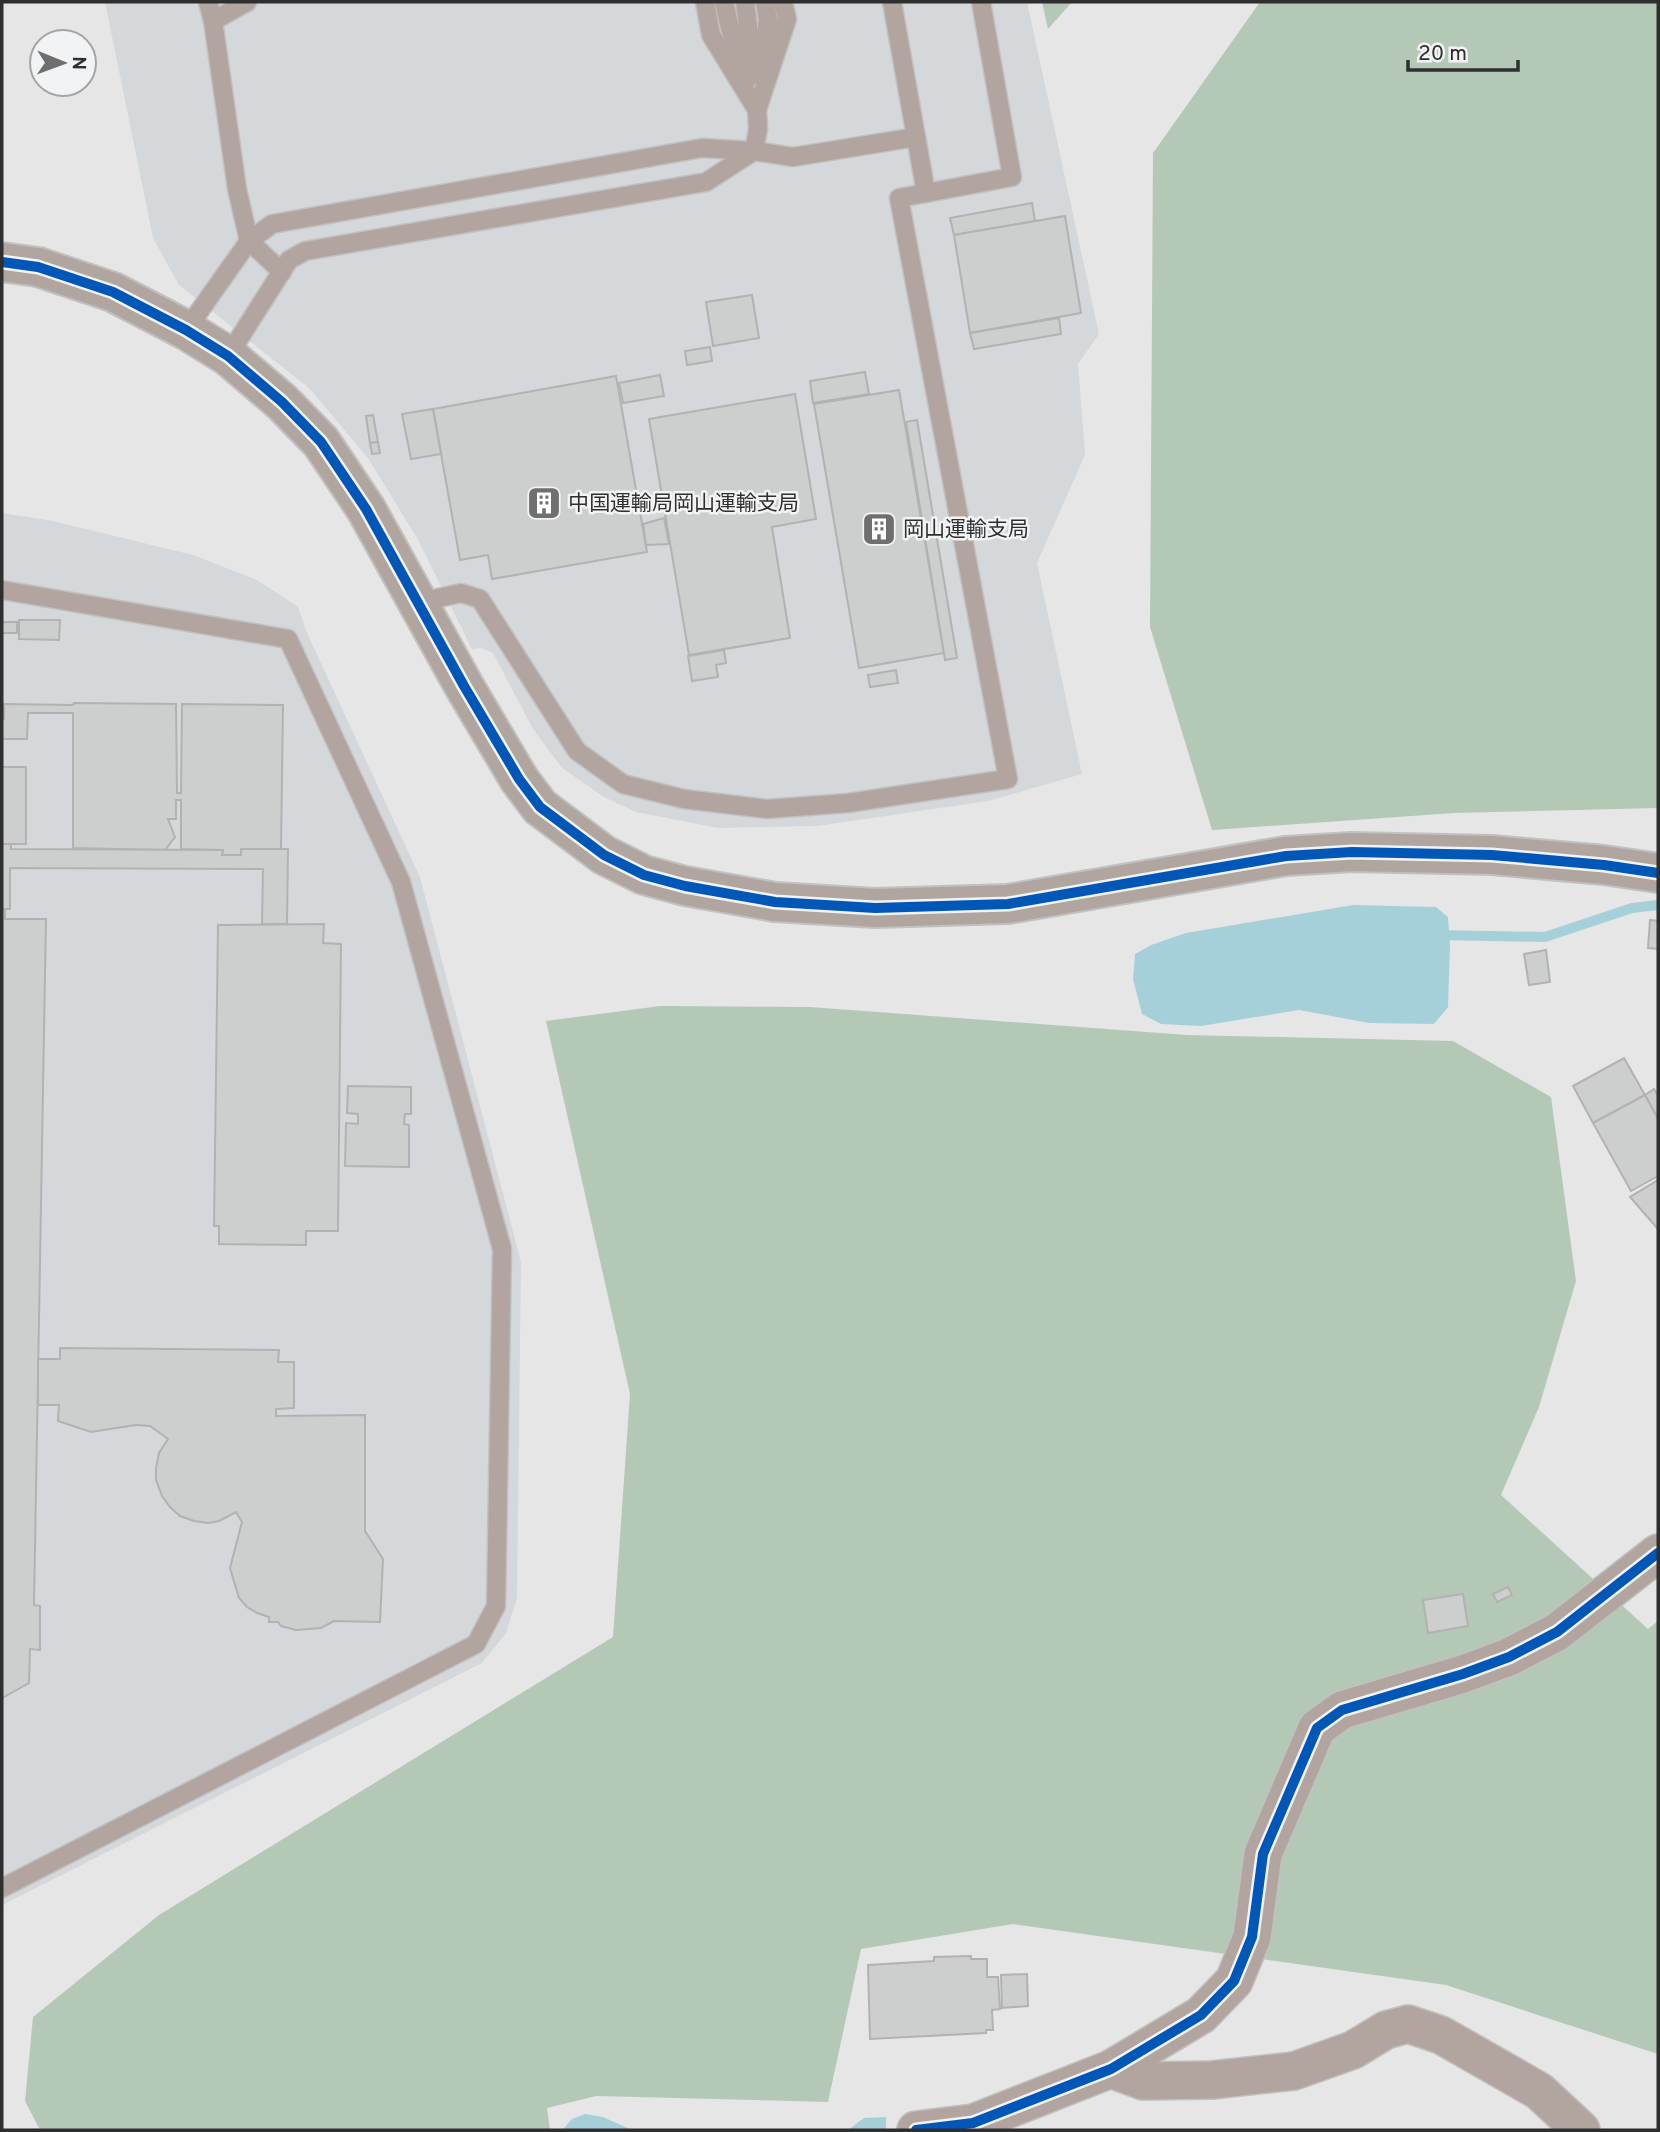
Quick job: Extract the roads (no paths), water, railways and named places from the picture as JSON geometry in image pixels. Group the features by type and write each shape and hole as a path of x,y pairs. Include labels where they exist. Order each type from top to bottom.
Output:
{"street":[{"path":"2,262 38,267 113,292 186,330 228,356 282,401 321,442 366,509 464,685 519,779 540,807 604,855 644,875 685,886 775,902 829,907 947,908 1008,904 1286,856 1352,852 1492,855 1604,864 1658,873"},
{"path":"916,2130 973,2123 1111,2069 1201,2015 1234,1981 1252,1937 1263,1854 1317,1728 1342,1710 1509,1657 1557,1632 1658,1553"},
{"path":"1111,2069 1143,2081 1212,2080 1294,2071 1353,2050 1386,2030 1408,2024 1441,2035 1539,2091 1581,2130"}],"lane":[{"path":"208,2 237,189 249,241 282,272"},
{"path":"213,22 247,2"},
{"path":"705,2 711,35 757,110"},
{"path":"724,2 757,110"},
{"path":"228,356 289,260 305,251 706,182 754,151 758,129 757,110 745,2"},
{"path":"757,110 768,19 765,2"},
{"path":"757,110 787,19 783,2"},
{"path":"892,2 926,193"},
{"path":"420,603 461,593 480,599 577,751 623,784 684,799 767,808 848,803 1008,779 899,198 1012,177 981,2"},
{"path":"186,330 249,241 272,223 702,148 754,151 793,157 916,137"},
{"path":"2,590 288,639 401,882 502,1249 496,1606 475,1644 2,1888"}],"water":[{"path":"1353,905 1436,907 1448,917 1448,1007 1434,1024 1369,1023 1299,1010 1201,1026 1161,1024 1142,1014 1133,979 1135,954 1151,945 1186,933"},
{"path":"585,2114 603,2117 632,2130 565,2130 572,2119"},
{"path":"886,2117 886,2130 848,2130 864,2118"}],"waterway":[{"path":"1438,935 1545,937 1632,908 1658,905"}],"place":[{"name":"中国運輸局岡山運輸支局","path":"544,503"},
{"name":"岡山運輸支局","path":"879,529"}]}
